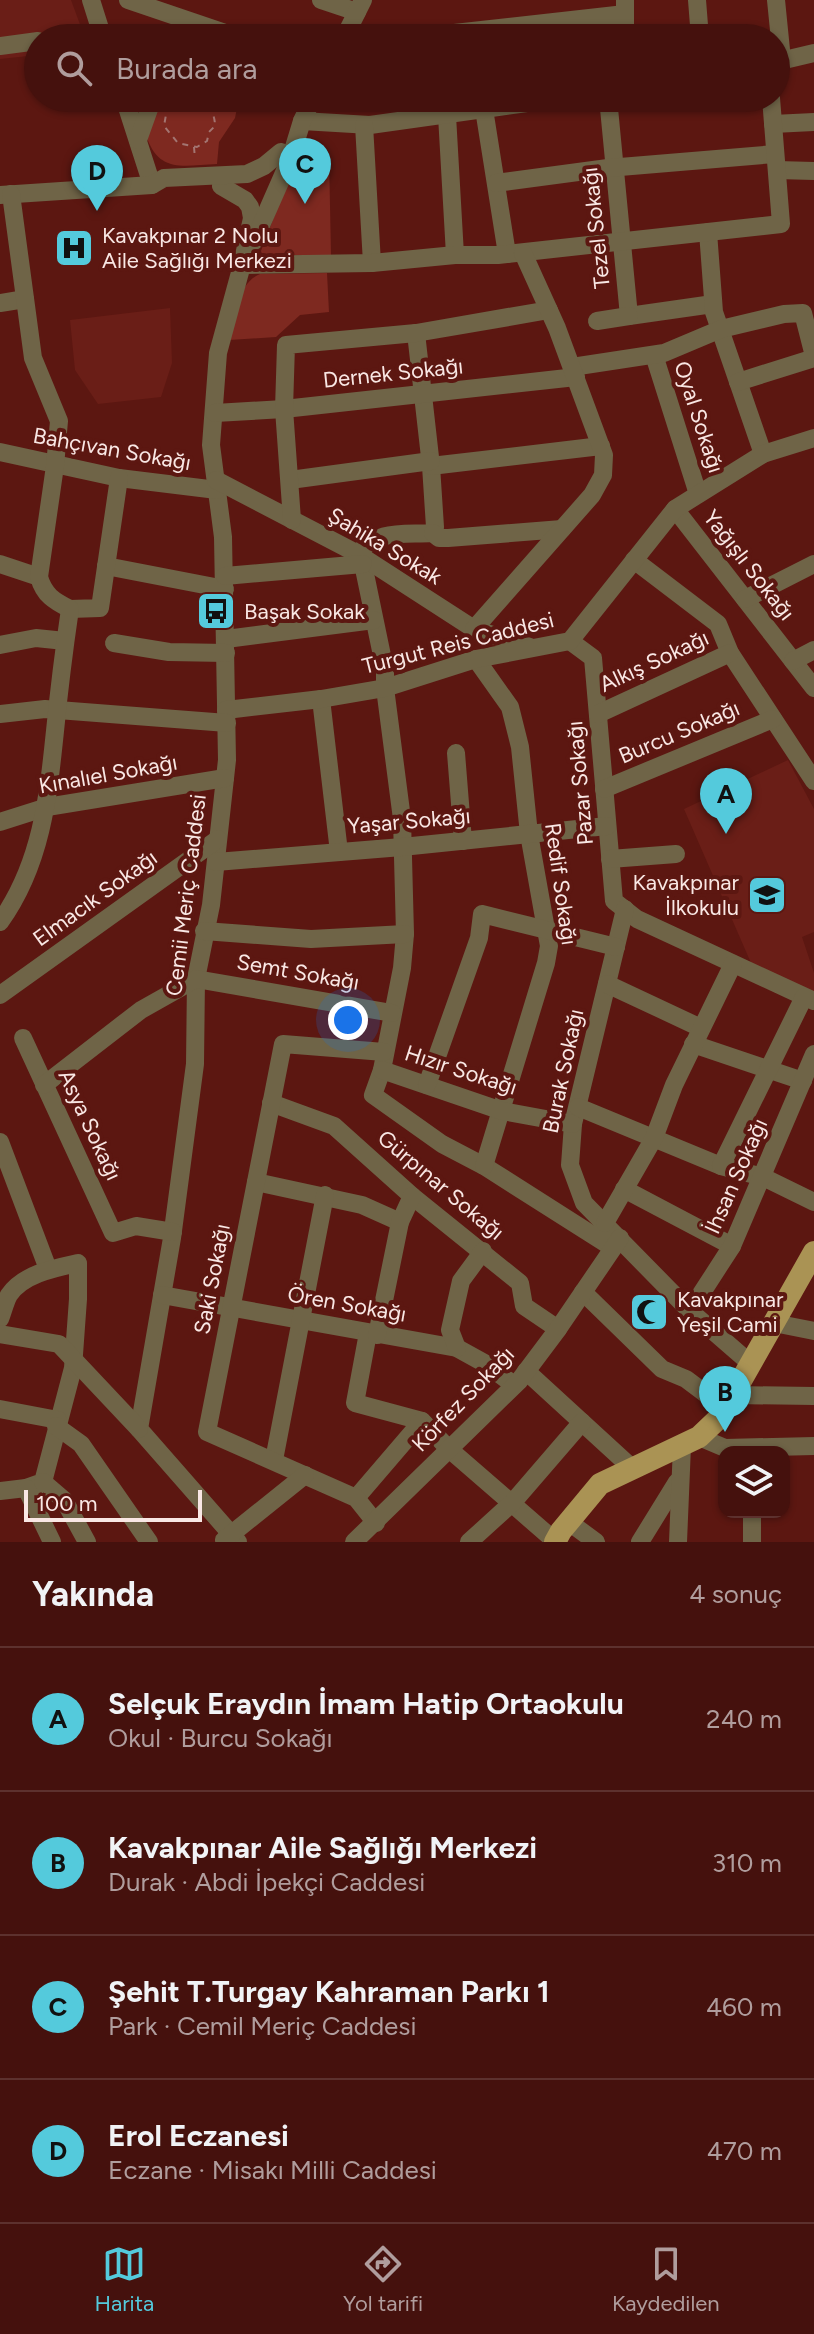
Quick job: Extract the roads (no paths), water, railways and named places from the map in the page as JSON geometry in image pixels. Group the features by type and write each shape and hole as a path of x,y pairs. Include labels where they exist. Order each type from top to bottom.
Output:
{"main road":[{"path":"555,1542 600,1484 691,1441 730,1402 814,1252"}],"street":[{"path":"91,0 99,24"},
{"path":"128,0 184,9 213,24"},
{"path":"321,0 360,6 351,24"},
{"path":"697,0 699,24"},
{"path":"776,0 777,24"},
{"path":"516,24 625,7"},
{"path":"0,46 24,43"},
{"path":"790,58 814,53"},
{"path":"129,112 152,185"},
{"path":"138,140 148,112"},
{"path":"242,265 264,218 283,161 306,112"},
{"path":"302,121 364,125 420,112"},
{"path":"446,112 455,255"},
{"path":"474,629 592,495 603,475 604,455 549,310 515,254 496,183 484,112"},
{"name":"Tezel Sokağı","path":"609,112 629,316 713,304"},
{"path":"242,265 372,263 455,255 515,254 781,224 772,112"},
{"path":"773,124 814,122"},
{"path":"364,125 372,263"},
{"path":"242,265 264,166 283,161"},
{"path":"496,183 613,167 776,162 814,171"},
{"path":"152,185 164,178 260,181"},
{"path":"119,478 100,608 70,609 50,599 42,589 39,577 59,421 33,358 5,195 152,185 165,190 260,181"},
{"path":"260,181 269,201 264,218"},
{"path":"221,186 241,196 248,204 252,218 248,237"},
{"path":"708,232 714,312 763,454"},
{"name":"Cemii Meriç Caddesi","path":"139,1429 173,1232 195,1064 196,979 211,905 225,778 225,582 211,445 218,353 242,265"},
{"path":"0,303 25,299"},
{"path":"292,520 284,409 286,345 416,333 549,310"},
{"path":"738,382 814,357 808,311"},
{"name":"Dernek Sokağı","path":"215,413 423,394 574,372 664,353 721,329 808,311"},
{"path":"597,321 629,316"},
{"path":"416,333 431,463 433,533"},
{"name":"Oyal Sokağı","path":"654,355 698,494"},
{"name":"Turgut Reis Caddesi","path":"0,714 57,710 226,717 385,688 476,659 570,641 675,509 763,454 813,441"},
{"path":"290,480 601,446"},
{"name":"Bahçıvan Sokağı","path":"0,452 119,478 217,485"},
{"name":"Şahika Sokak","path":"217,485 292,520 474,629 532,648"},
{"name":"Yağışlı Sokağı","path":"675,509 814,688"},
{"path":"562,529 448,538 439,538 433,533 378,536 365,545 360,559 385,670 402,819 405,934 383,1061 373,1095 442,1144 616,1243"},
{"path":"106,566 225,582 360,559"},
{"path":"634,560 718,624 730,653 814,781"},
{"path":"0,564 39,577"},
{"path":"745,599 814,564"},
{"path":"3,913 17,899 36,854 47,807 70,609"},
{"path":"114,643 169,652 226,646 374,620"},
{"path":"0,645 36,638 65,641"},
{"name":"Pazar Sokağı","path":"570,641 593,658 614,901 625,909"},
{"path":"793,661 814,650"},
{"name":"Alkış Sokağı","path":"598,714 730,653"},
{"name":"Redif Sokağı","path":"476,659 510,707 520,747 529,834 549,946 484,1166"},
{"path":"321,699 339,852"},
{"name":"Burcu Sokağı","path":"604,789 773,719"},
{"path":"456,753 463,841"},
{"name":"Kınalıel Sokağı","path":"0,822 47,807 225,778"},
{"name":"Yaşar Sokağı","path":"216,862 607,826"},
{"name":"Elmacık Sokağı","path":"0,995 218,839"},
{"path":"610,859 676,854"},
{"path":"625,909 637,919 809,999 768,1069 721,1166"},
{"name":"Burak Sokağı","path":"625,909 576,1115 570,1165 584,1203 605,1223 616,1243 751,1364"},
{"path":"427,1085 479,938 482,914 616,947"},
{"path":"204,931 311,939 405,934"},
{"path":"605,1223 654,1138 697,1036 733,964"},
{"path":"44,1085 141,1010 196,979"},
{"name":"Semt Sokağı","path":"196,979 392,1013"},
{"path":"607,984 697,1036 768,1069 803,1081"},
{"name":"Asya Sokağı","path":"23,1038 113,1233 136,1226 173,1232"},
{"name":"Saki Sokağı","path":"376,1523 356,1498 207,1432 283,1044 383,1061"},
{"name":"İhsan Sokağı","path":"690,1311 732,1246 814,1054"},
{"name":"Hızır Sokağı","path":"383,1061 427,1085 502,1111 576,1115 654,1138 721,1166 763,1177 814,1202"},
{"name":"Gürpınar Sokağı","path":"271,1103 334,1126 412,1196 520,1283 524,1306 558,1329"},
{"path":"0,1142 48,1269"},
{"path":"256,1182 362,1205 400,1222"},
{"path":"624,1189 732,1246"},
{"path":"274,1460 325,1195"},
{"path":"412,1196 400,1222 355,1403 422,1421 449,1449 555,1542"},
{"name":"Körfez Sokağı","path":"354,1542 520,1378 558,1329 616,1243"},
{"path":"457,1348 450,1330 461,1281 483,1251"},
{"path":"0,1319 10,1294 48,1269 78,1263 73,1360 57,1423 35,1485 52,1542"},
{"path":"583,1292 662,1369 730,1402 814,1396"},
{"name":"Ören Sokağı","path":"162,1295 457,1348 520,1378 582,1422 633,1469"},
{"path":"774,1323 814,1331"},
{"path":"0,1334 59,1344 139,1429 230,1539 305,1475"},
{"path":"0,1409 57,1423 81,1444 149,1542"},
{"path":"356,1498 422,1421"},
{"path":"469,1542 513,1502 582,1422"},
{"path":"640,1542 679,1480 691,1441 718,1447"},
{"path":"790,1448 814,1446"},
{"path":"678,1542 679,1480"},
{"path":"0,1490 35,1485 64,1500 87,1542"},
{"path":"752,1518 752,1542"},
{"path":"569,1522 596,1542"}],"place":[{"name":"Şehit T.Turgay Kahraman Parkı 1","path":"305,204"},
{"name":"Erol Eczanesi","path":"97,211"},
{"name":"Kavakpınar 2 Nolu Aile Sağlığı Merkezi","path":"74,248"},
{"name":"Başak Sokak","path":"216,611"},
{"name":"Selçuk Eraydın İmam Hatip Ortaokulu","path":"726,834"},
{"name":"Kavakpınar İlkokulu","path":"767,895"},
{"name":"Kavakpınar Yeşil Cami","path":"649,1312"},
{"name":"Kavakpınar Aile Sağlığı Merkezi","path":"725,1432"}]}
